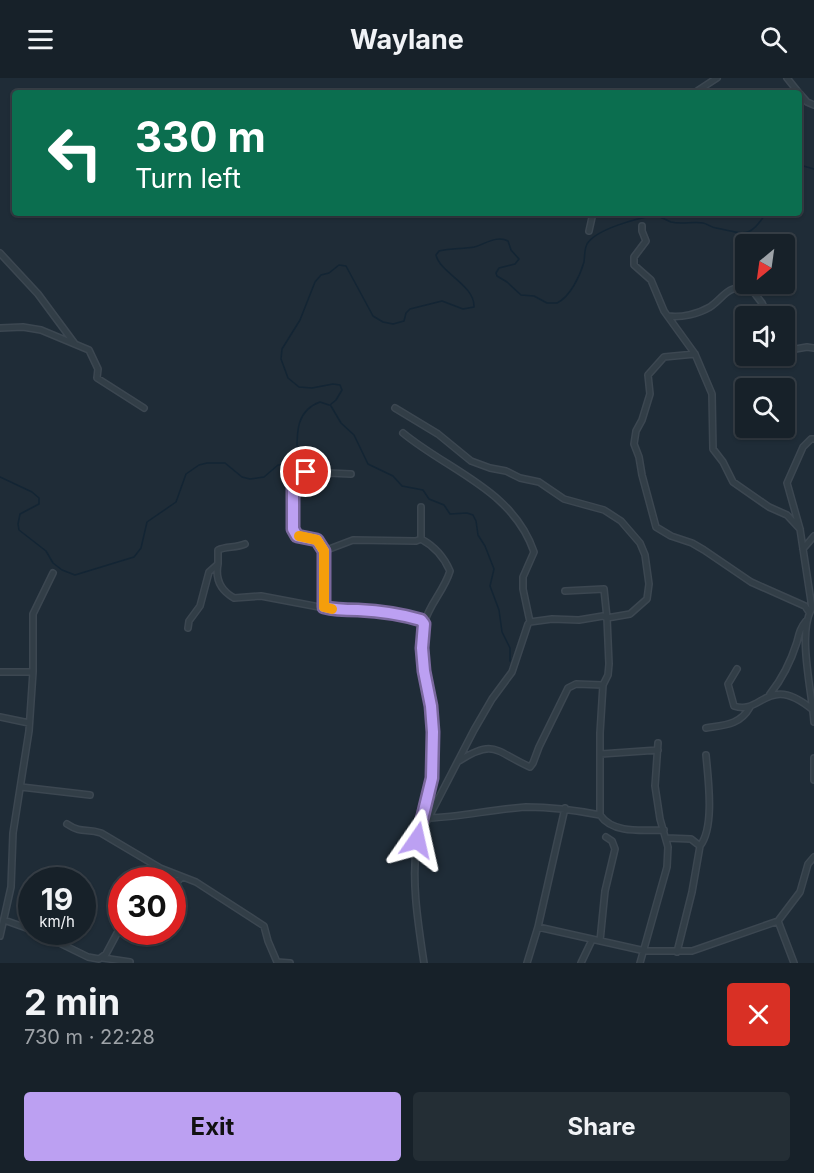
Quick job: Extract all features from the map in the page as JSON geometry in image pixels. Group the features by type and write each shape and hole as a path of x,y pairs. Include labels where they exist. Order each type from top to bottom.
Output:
{"street":[{"path":"699,90 717,78"},
{"path":"787,78 797,90"},
{"path":"802,96 814,105"},
{"path":"589,231 592,216"},
{"path":"642,226 646,241 634,257 634,265 651,280 658,300 695,354 712,394 714,451 723,462 733,482 769,507 787,515 800,529"},
{"path":"0,252 39,294 75,344"},
{"path":"668,316 690,315 714,303 722,294 742,288 752,290 763,306"},
{"path":"0,328 23,327 41,330 85,347 92,353 98,369 97,378 144,408"},
{"path":"795,349 814,348"},
{"path":"695,354 664,357 648,375 650,394 636,431 634,444 641,462 641,471 654,523 656,527 671,536 692,543 751,582 812,609"},
{"path":"395,408 438,434 471,461 539,482 564,499 604,510 621,521 640,543 645,555 649,595 630,614 607,618 603,616 579,620 552,619 530,622"},
{"path":"403,433 485,487 506,506 526,532 534,552 523,578 530,622 520,645 516,663 492,699 417,840"},
{"path":"706,728 734,724 750,707 770,694 785,672 798,633 812,609 800,529 787,483 803,447 813,438"},
{"path":"324,607 324,551 317,540 295,534 293,529 293,479 306,472 351,474"},
{"path":"421,507 421,538"},
{"path":"803,549 814,536"},
{"path":"324,551 353,540 416,541 421,538"},
{"path":"421,538 432,545 450,571 446,584 428,610 422,648 433,732 432,778 417,840 417,903 424,963"},
{"path":"245,544 237,548 218,550 216,575 218,582 234,598 261,596 335,610 359,610 408,616 421,620 424,624"},
{"path":"188,628 189,621 200,606 209,572 218,564"},
{"path":"0,936 11,887 14,833 29,723 33,672 33,614 53,573"},
{"path":"565,591 604,589 609,664 608,675 603,685 600,733 600,815 605,822 618,828 664,830"},
{"path":"807,620 804,646 814,722"},
{"path":"737,669 728,684 732,702 734,706 740,708 750,707"},
{"path":"0,672 33,672"},
{"path":"459,761 476,750 490,748 497,749 530,766 534,763 539,747 568,688 576,684 603,685"},
{"path":"770,694 784,693 805,703 813,710"},
{"path":"0,717 29,723"},
{"path":"640,963 667,867 667,838 655,786 657,743"},
{"path":"601,754 658,750"},
{"path":"677,952 692,892 700,846 707,830 706,755"},
{"path":"814,758 814,780"},
{"path":"21,787 90,795"},
{"path":"429,818 523,807 565,808 600,815"},
{"path":"527,963 538,927 565,808"},
{"path":"66,824 78,831 101,833 158,867"},
{"path":"600,941 605,891 615,849 612,841 606,837"},
{"path":"667,838 690,839 700,846"},
{"path":"538,927 645,951 692,951 778,921 800,892 808,864 814,857"},
{"path":"186,878 196,882 264,926 277,962 290,963"},
{"path":"0,910 6,913"},
{"path":"4,920 18,925"},
{"path":"778,921 794,963"},
{"path":"581,963 592,940"},
{"path":"64,945 88,957 130,962"},
{"path":"103,958 110,945"}],"waterway":[{"path":"802,166 814,169"},
{"path":"330,405 342,390 340,385 299,387 288,378 281,359 282,349 300,320 315,282 321,275 329,273 339,265 346,266 373,316 383,322 393,324 404,321 410,309 442,301 463,309 474,307 469,292 444,268 436,255 439,251 474,247 495,239 504,239 508,241 511,250 519,259 515,264 499,268 497,276 521,295 534,296 547,303 557,303 566,296 577,280 584,262 587,244 592,239 608,229 654,216"},
{"path":"654,216 675,223 703,223 714,228 740,233 750,231 764,216"},
{"path":"0,477 32,492 39,498 39,504 20,514 19,530 46,551 53,563 62,570 75,575 134,557 141,548 147,522 176,502 186,474 199,465 225,463 242,477 250,479 264,477 278,465 292,465 297,460 297,434 301,418 312,406 320,402 329,405"},
{"path":"331,406 341,423 354,435 368,464 393,476 402,486 423,490 429,499 444,505 450,514 473,515 478,535 494,569 490,586 499,610 502,632 510,648 510,661"}],"slow traffic":[{"path":"299,536 320,542 324,551 324,607 332,609"}],"route":[{"path":"306,472 294,477 292,483 293,529 297,536 320,542 324,551 324,607 335,610 359,610 408,616 421,620 424,624 422,648 433,732 432,778 417,840"}]}
